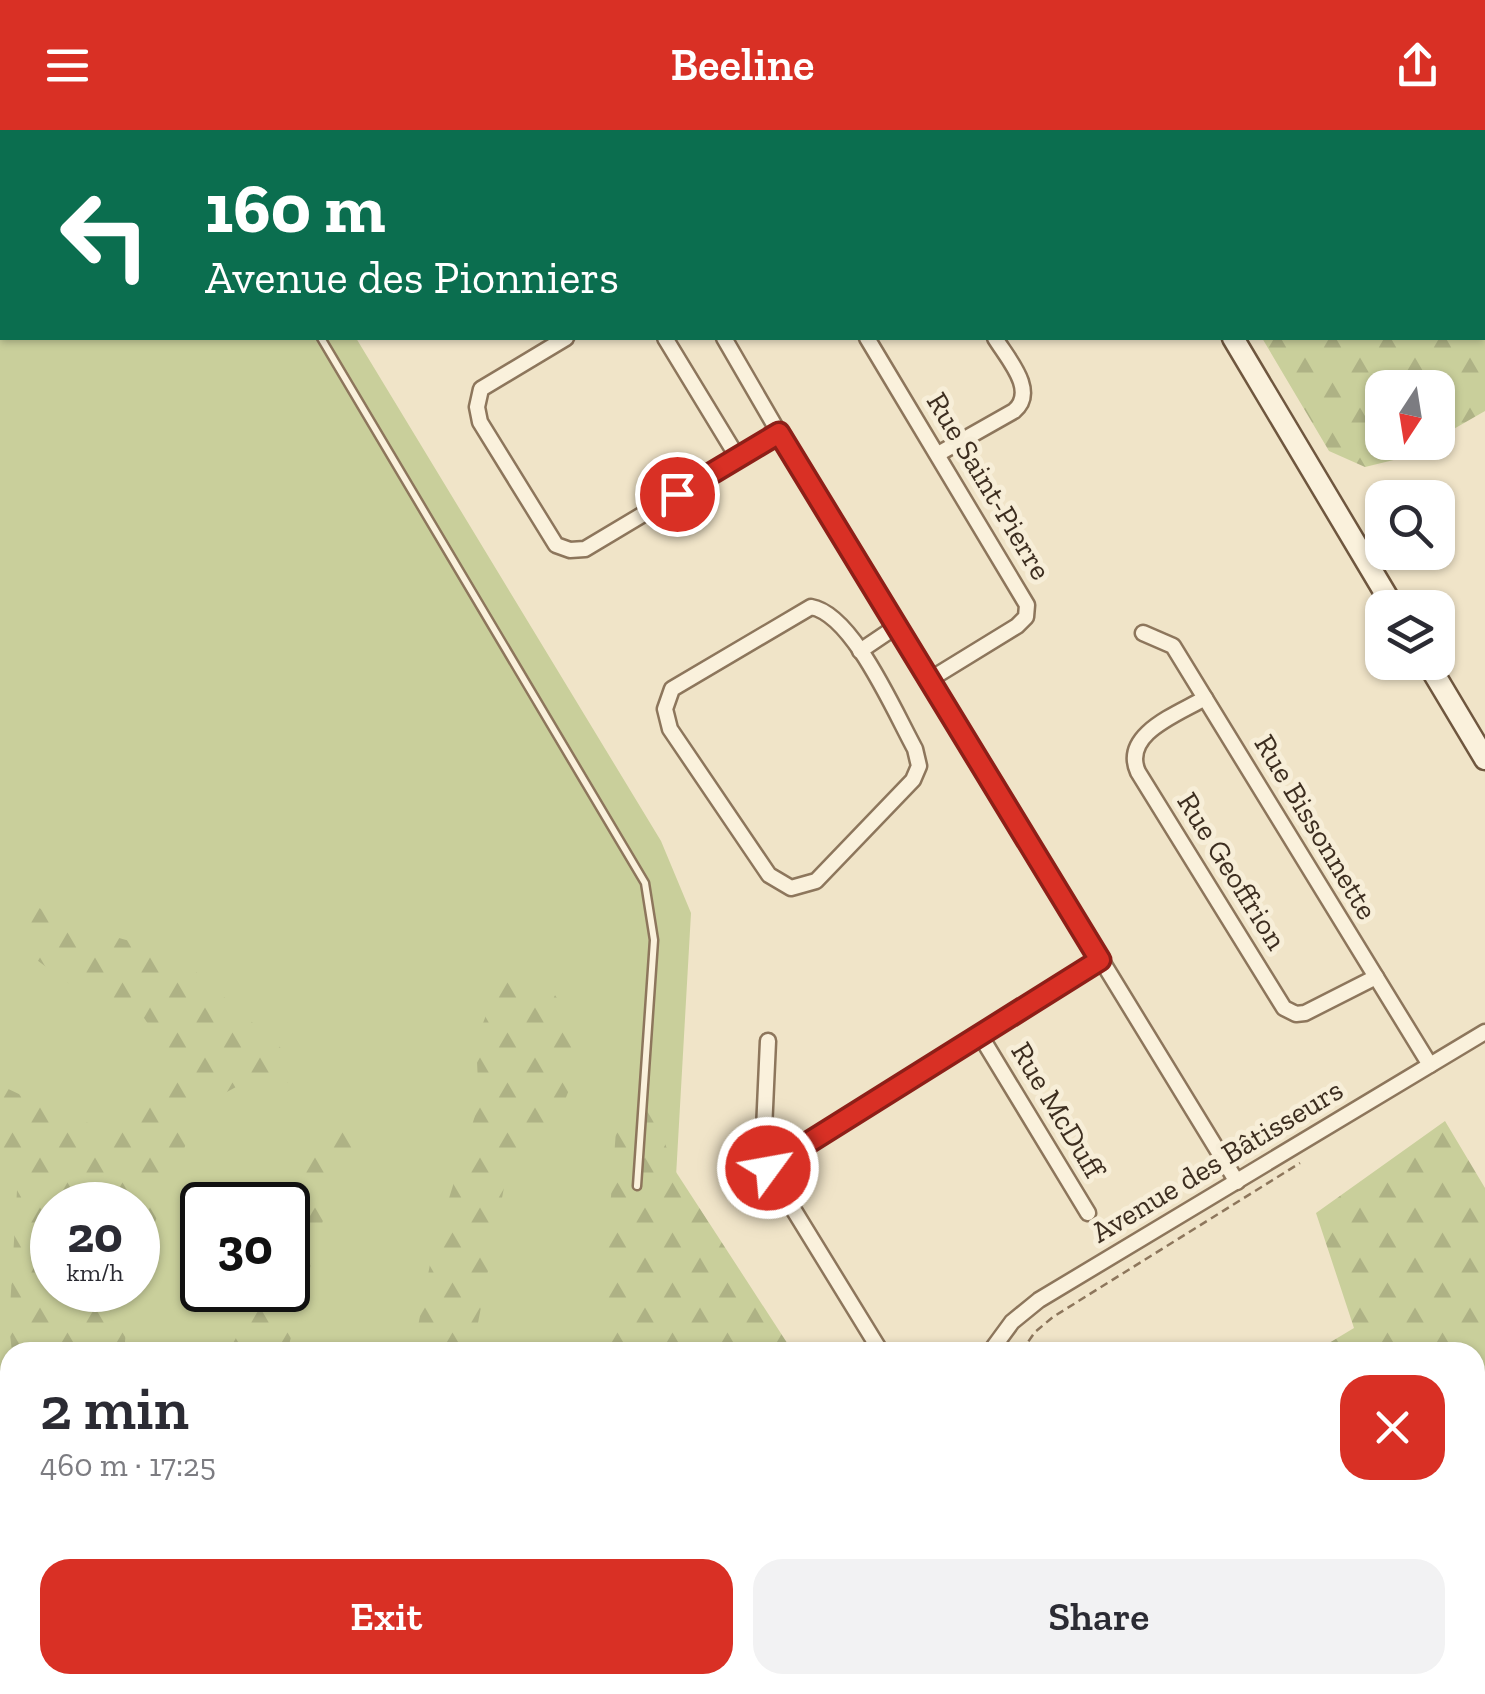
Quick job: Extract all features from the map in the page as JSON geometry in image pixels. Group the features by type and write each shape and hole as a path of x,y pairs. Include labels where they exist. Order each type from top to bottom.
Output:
{"main road":[{"path":"1233,340 1383,590"},
{"path":"1438,680 1485,759"}],"street":[{"path":"563,340 480,389 478,408 480,422 556,545 570,550 585,549 779,433"},
{"path":"665,340 738,458"},
{"path":"725,340 1236,1182"},
{"name":"Rue Saint-Pierre","path":"868,340 1028,609 1018,626 929,680"},
{"path":"938,454 1014,411 1024,401 1024,388 996,340"},
{"path":"811,607 830,614 860,652 915,749 919,766 913,780 816,881 791,888 769,874 670,729 665,709 672,689 811,607"},
{"path":"860,652 897,626"},
{"name":"Rue Bissonnette","path":"1143,634 1173,646 1430,1065"},
{"name":"Rue Geoffrion","path":"1205,698 1137,744 1134,762 1149,789 1284,1008 1304,1013 1376,977"},
{"path":"768,1168 1100,960"},
{"name":"Avenue des Bâtisseurs","path":"997,1342 1030,1306 1485,1032"},
{"name":"Rue McDuff","path":"980,1035 1088,1213"},
{"path":"768,1041 764,1130 768,1168 875,1342"}],"lane":[{"path":"322,340 645,883 654,940 637,1186"}],"path":[{"name":"Avenue des Bâtisseurs","path":"1028,1342 1053,1317 1302,1162"}],"green space":[{"path":"0,340 357,340 661,841 691,913 667,1342 0,1342"},
{"path":"1263,340 1485,340 1485,411 1455,428 1455,370 1365,370 1365,460 1394,460 1365,467 1329,451"},
{"path":"33,904 62,922 176,954 303,1068 298,1082 236,1087 201,1106 160,1209 160,1182 30,1182 30,1312 128,1312 125,1342 11,1342 19,1157 0,1148 0,1085 69,1118 119,1131 154,1103 166,1050 142,1015 98,1005 30,955 6,914"},
{"path":"501,977 553,992 575,1026 578,1068 560,1112 506,1177 477,1328 479,1342 415,1342 433,1249 479,1103 476,1041"},
{"path":"645,1092 676,1172 786,1342 600,1342 617,1118"},
{"path":"359,1110 358,1144 328,1202 310,1268 310,1182 299,1182 308,1155"},
{"path":"1445,1121 1485,1188 1485,1342 1331,1342 1354,1328 1316,1213"},
{"path":"251,1312 298,1312 290,1342 234,1342"}],"route":[{"path":"677,494 779,433 1100,960 768,1168"}]}
